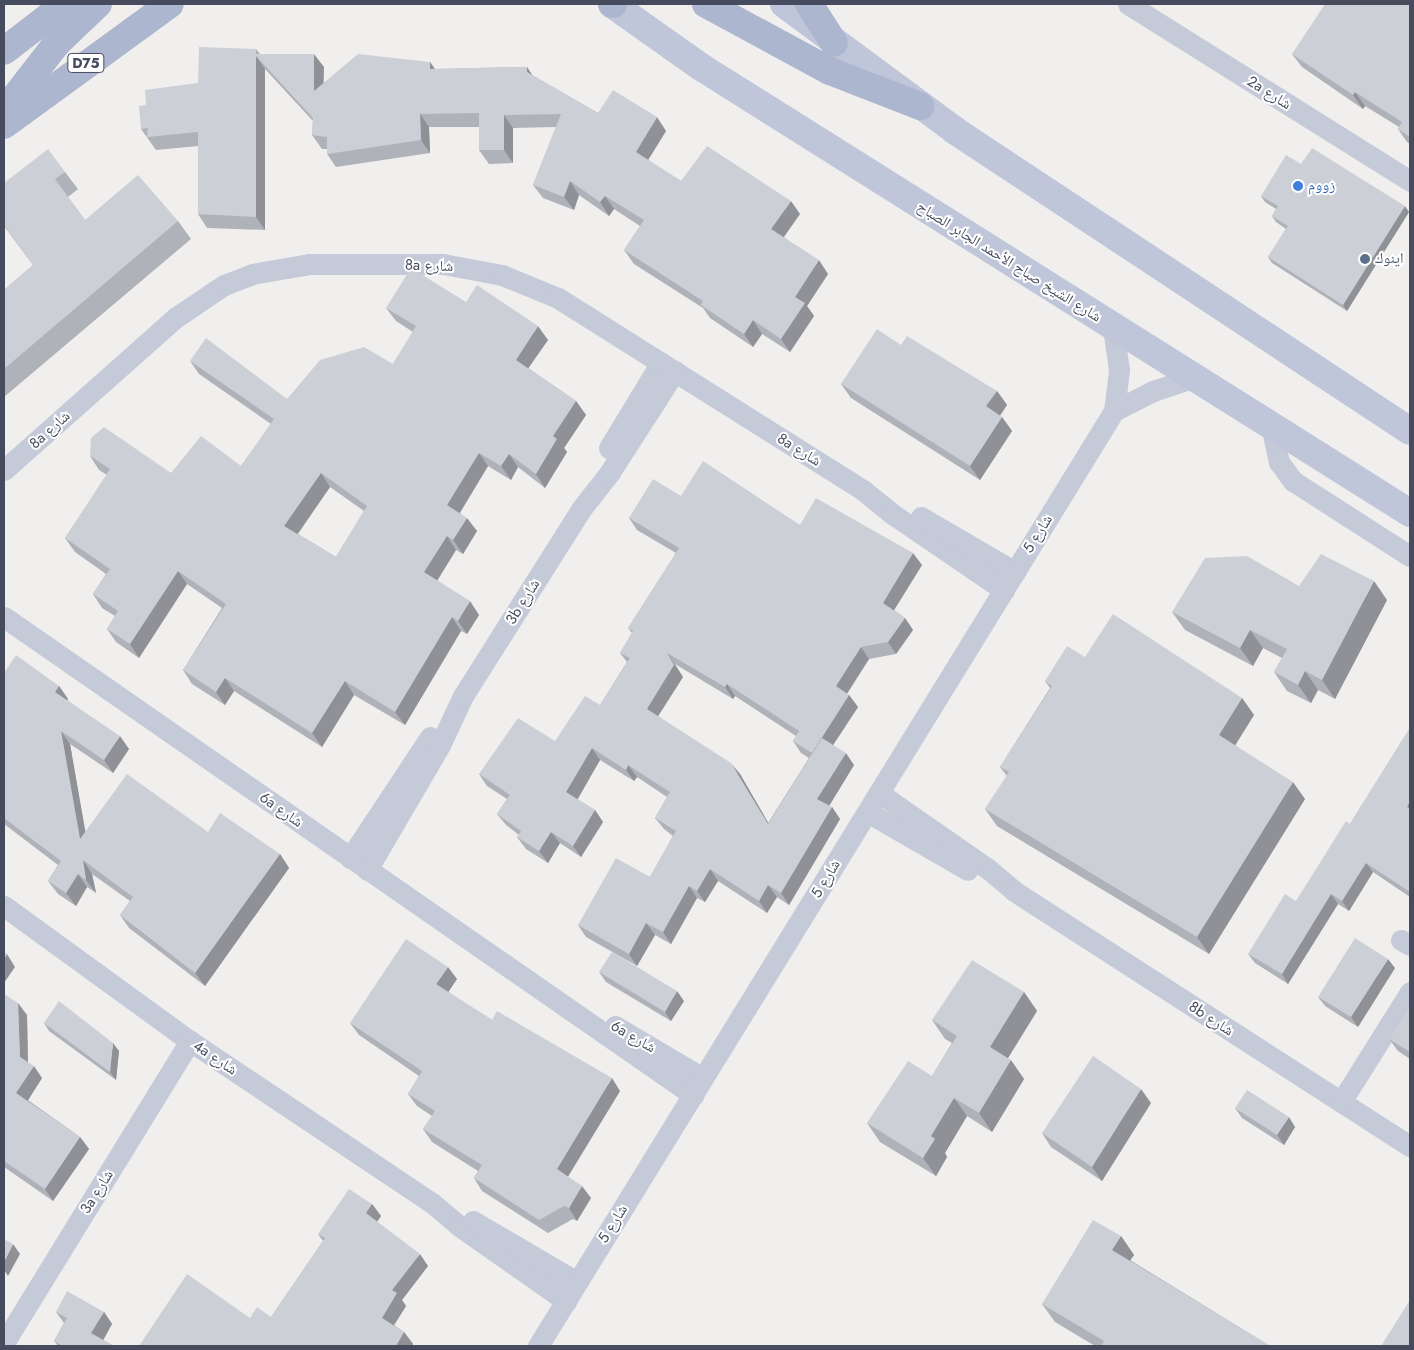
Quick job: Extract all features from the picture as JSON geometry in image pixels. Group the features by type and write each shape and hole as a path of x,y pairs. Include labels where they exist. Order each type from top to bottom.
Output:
{"main road":[{"path":"4,51 65,4"},
{"path":"4,111 53,48 98,4"},
{"name":"D75","path":"4,125 170,4"},
{"name":"شارع الشيخ صباح الأحمد الجابر الصباح","path":"612,4 701,67 1113,328 1195,377 1410,513"},
{"path":"706,4 830,71 920,106"},
{"path":"784,4 920,106 1087,221 1410,431"},
{"path":"809,4 834,43"}],"street":[{"name":"2a شارع","path":"1128,4 1410,181"},
{"name":"8a شارع","path":"4,470 198,300 252,274 281,267 310,264 442,264 502,275 558,298 864,491 891,513 1009,581"},
{"name":"شارع 5","path":"538,1346 1114,411 1119,370 1113,328"},
{"name":"3b شارع","path":"350,858 430,737 463,696 582,508 610,472 668,367"},
{"path":"1114,411 1153,391 1195,377"},
{"path":"1271,425 1280,462 1293,482 1410,556"},
{"name":"6a شارع","path":"4,617 367,870 561,1000 588,1023 698,1086"},
{"name":"3b شارع","path":"367,870 440,745 463,696"},
{"name":"8b شارع","path":"879,793 987,868 1014,891 1410,1146"},
{"name":"8b شارع","path":"867,812 964,868 1014,891"},
{"name":"4a شارع","path":"4,906 190,1041 432,1203 459,1226 566,1301"},
{"path":"1341,1102 1410,992"},
{"name":"3a شارع","path":"4,1343 190,1041"},
{"name":"4a شارع","path":"432,1203 482,1226 577,1282"}],"building":[{"path":"1325,4 1410,4 1410,137 1398,129 1402,122 1355,92 1353,95 1292,54"},
{"path":"199,47 256,49 256,54 314,54 314,91 358,54 430,62 430,69 527,67 527,72 598,113 613,90 657,117 636,152 681,181 707,146 791,201 771,229 819,260 795,297 805,303 781,339 753,320 744,334 701,305 703,301 624,250 644,220 605,196 600,202 570,181 564,197 533,185 561,114 504,115 504,150 479,150 479,113 420,114 421,140 327,154 327,137 312,135 313,118 256,56 256,217 198,214 198,132 147,137 148,128 141,129 139,106 146,105 145,90 198,83"},
{"path":"1312,148 1405,206 1343,305 1268,257 1288,226 1272,216 1278,206 1261,196 1286,155 1301,164"},
{"path":"48,149 65,172 55,179 85,220 138,175 178,221 4,369 4,290 33,265 4,225 4,183"},
{"path":"411,268 466,302 477,285 538,326 516,360 576,401 553,436 557,439 536,474 509,454 501,466 479,453 447,505 467,518 453,540 447,536 424,572 470,601 458,621 452,617 395,712 345,681 312,733 225,678 216,692 183,670 226,604 178,571 130,644 107,629 118,611 93,594 110,569 65,538 110,469 90,456 91,438 104,427 171,473 201,436 241,466 274,419 190,361 206,338 287,399 320,360 364,347 393,364 416,326 386,308","holes":["321,473 367,506 336,557 284,526"]},
{"path":"877,329 901,345 907,336 997,391 986,406 1002,417 970,466 841,384"},
{"path":"703,461 800,525 816,498 913,553 883,603 905,618 888,642 861,647 836,686 849,695 812,753 793,741 799,731 727,684 725,687 667,653 674,665 647,709 731,763 768,824 822,738 846,753 817,799 832,807 781,893 768,885 759,901 710,869 697,891 689,886 663,932 646,923 629,954 578,925 616,858 650,877 676,831 655,818 670,792 628,765 626,770 592,748 566,792 595,810 573,846 551,832 539,851 517,837 521,831 497,814 510,795 479,774 518,718 555,741 585,696 600,705 630,658 620,653 633,631 628,628 679,548 629,518 653,479 681,496"},
{"path":"1321,554 1374,581 1322,680 1305,671 1298,685 1274,672 1287,649 1250,630 1240,648 1172,612 1205,558 1247,556 1299,586"},
{"path":"1113,614 1242,698 1219,735 1293,782 1197,937 985,809 1009,772 1000,767 1052,686 1045,681 1067,646 1085,657"},
{"path":"16,655 59,686 55,692 120,736 104,760 61,731 80,839 127,774 208,832 220,813 280,854 195,973 120,915 133,897 83,860 86,880 78,874 66,893 48,881 61,861 4,818 4,673"},
{"path":"1410,728 1410,801 1407,807 1410,809 1410,892 1366,863 1342,901 1331,894 1282,974 1248,954 1285,894 1296,901 1346,821 1350,824"},
{"path":"1355,938 1388,959 1351,1017 1318,997"},
{"path":"406,939 448,967 436,984 492,1020 497,1011 612,1078 557,1169 582,1186 569,1208 564,1206 539,1220 474,1178 482,1165 423,1129 435,1111 408,1094 422,1071 350,1023"},
{"path":"612,952 677,991 665,1012 599,972"},
{"path":"972,960 1024,992 990,1047 1011,1060 979,1113 954,1098 931,1136 935,1139 923,1158 867,1123 908,1061 932,1076 957,1036 932,1020"},
{"path":"4,994 18,1003 20,1057 34,1066 16,1093 80,1137 45,1189 4,1161"},
{"path":"59,1001 113,1043 110,1072 44,1023"},
{"path":"1410,1005 1410,1052 1389,1039"},
{"path":"1093,1056 1141,1089 1092,1167 1042,1133"},
{"path":"1247,1090 1289,1117 1277,1135 1235,1108"},
{"path":"349,1189 372,1204 366,1213 420,1254 392,1290 397,1293 382,1318 404,1332 396,1346 139,1346 187,1274 250,1318 257,1307 271,1317 325,1238 318,1234"},
{"path":"1093,1220 1121,1236 1112,1250 1270,1346 1101,1346 1104,1341 1042,1304"},
{"path":"4,1239 13,1244 4,1262"},
{"path":"67,1291 104,1312 91,1333 114,1346 63,1346 54,1341 67,1318 56,1312"},
{"path":"1410,1300 1410,1346 1381,1346"}],"place":[{"name":"زووم","path":"1298,186"},
{"name":"اينوك","path":"1365,259"}]}
